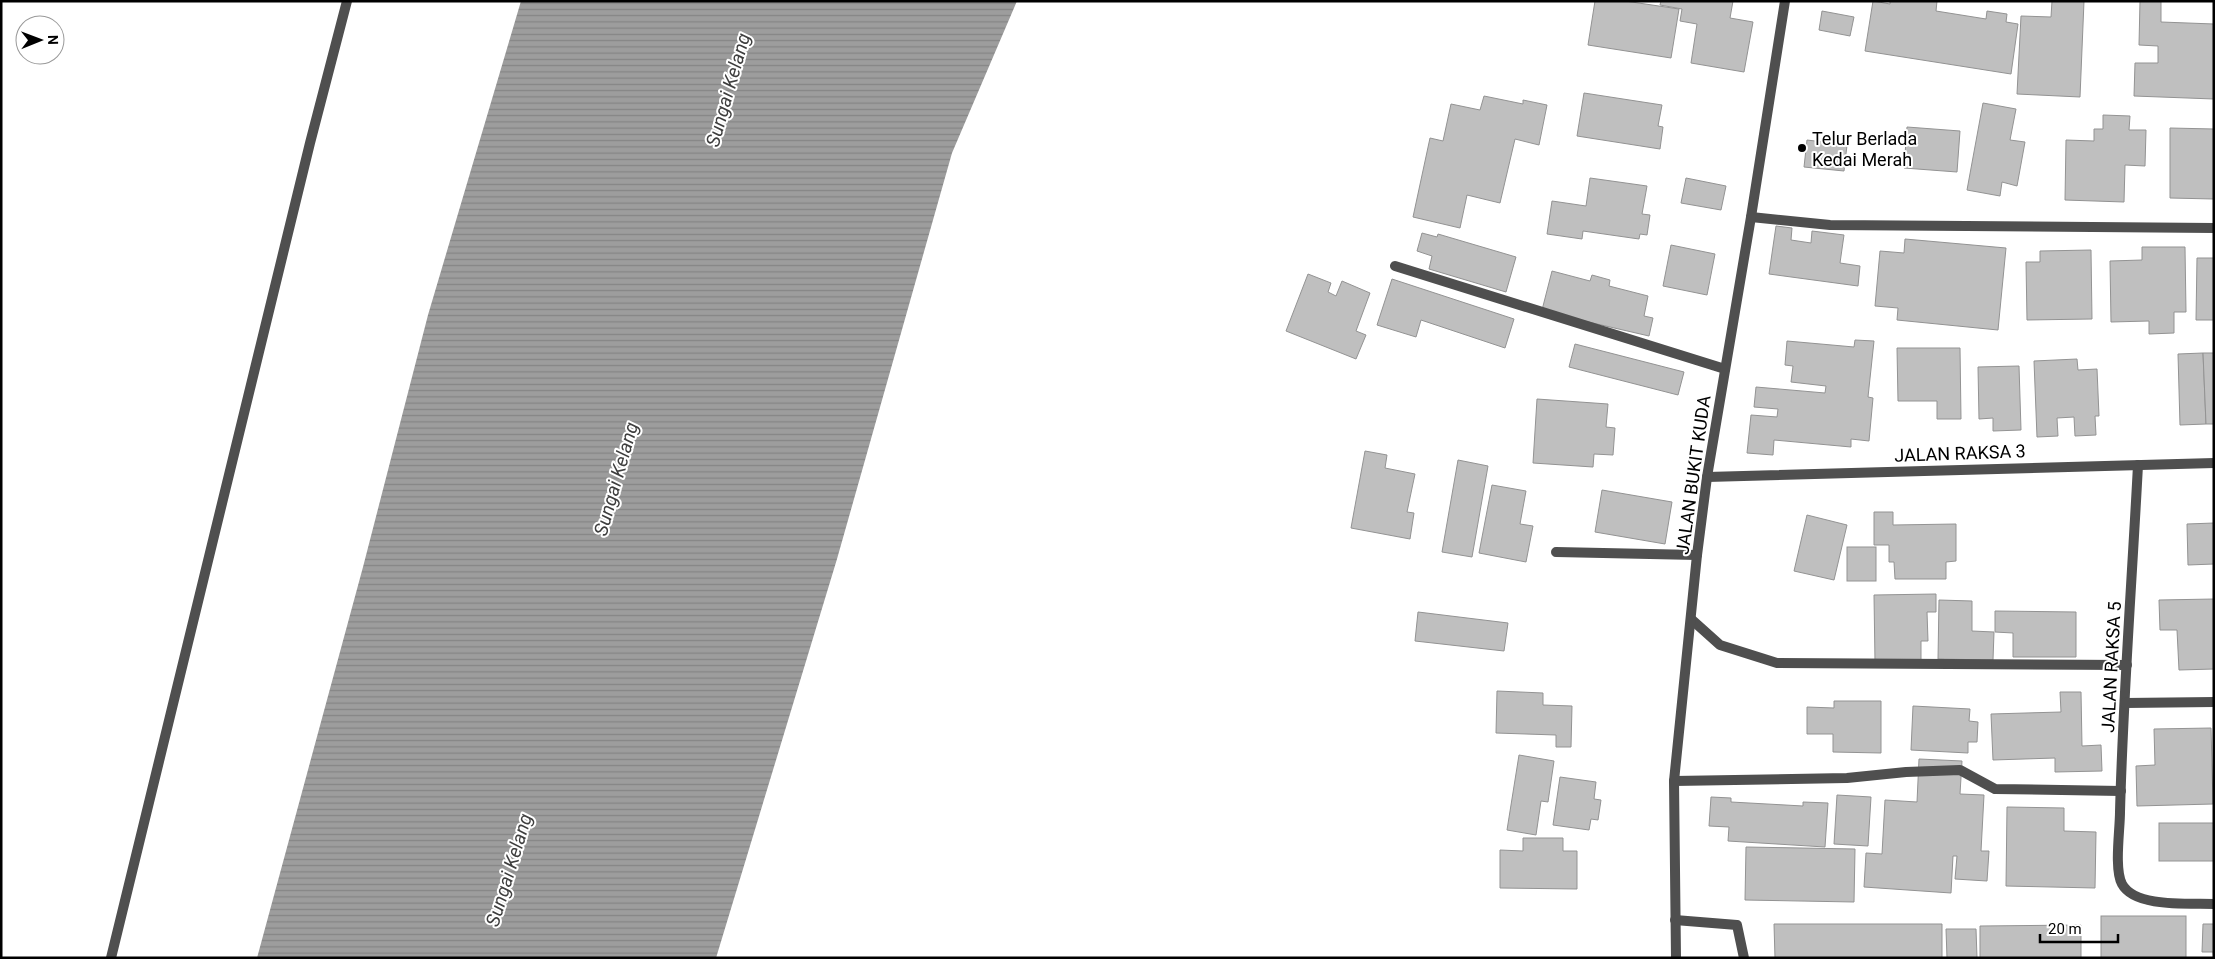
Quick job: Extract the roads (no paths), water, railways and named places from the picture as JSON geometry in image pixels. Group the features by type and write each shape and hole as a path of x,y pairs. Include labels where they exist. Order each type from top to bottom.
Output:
{"street":[{"path":"111,958 310,143 347,1"},
{"name":"JALAN BUKIT KUDA","path":"1676,958 1674,781 1697,555 1724,369 1751,217 1785,1"},
{"path":"1751,217 1830,225 2214,228"},
{"path":"1395,266 1724,369"},
{"name":"JALAN RAKSA 3","path":"1707,477 2214,462"},
{"name":"JALAN RAKSA 5","path":"2138,465 2120,791 2118,870 2121,884 2131,895 2151,902 2214,904"},
{"path":"1556,552 1697,555"},
{"path":"1691,619 1720,645 1777,663 2127,665"},
{"path":"2125,703 2214,702"},
{"path":"1674,781 1846,778 1906,772 1960,770 1995,789 2120,791"},
{"path":"1675,920 1737,926 1744,958"}],"water":[{"name":"Sungai Kelang","path":"521,1 1017,1 952,153 837,559 716,958 257,958 363,567 428,315"}],"place":[{"name":"Telur Berlada Kedai Merah","path":"1802,148"}]}
